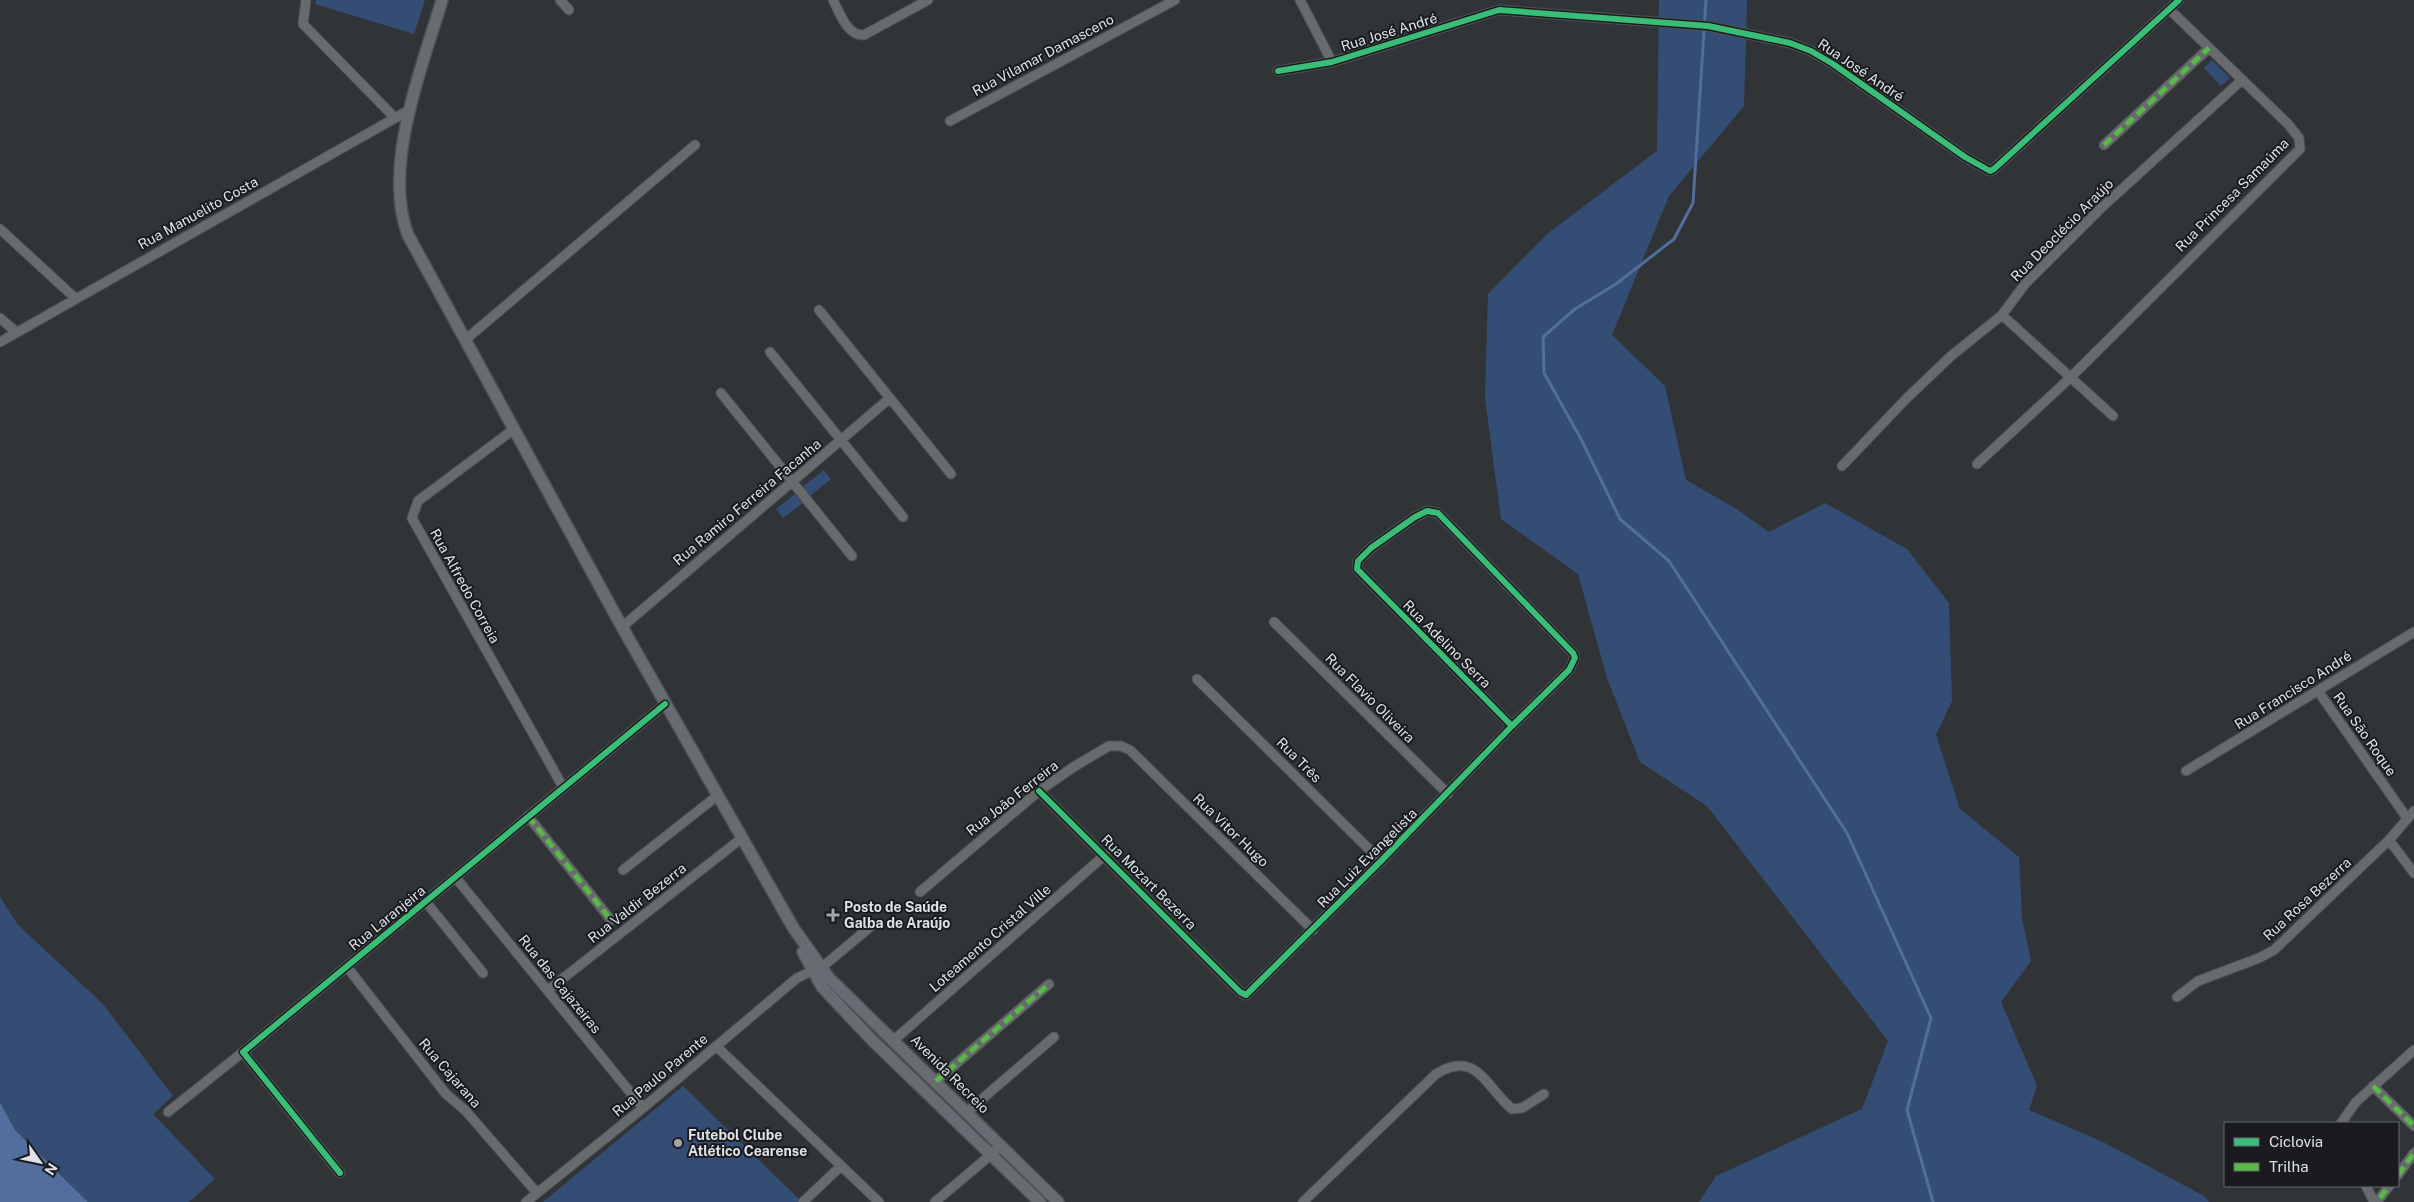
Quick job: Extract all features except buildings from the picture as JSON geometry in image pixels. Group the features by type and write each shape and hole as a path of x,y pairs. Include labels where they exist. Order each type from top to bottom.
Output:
{"main road":[{"path":"442,0 411,109 400,160 399,194 402,218 408,235 622,627 816,970"},
{"name":"Avenida Recreio","path":"816,970 894,1040 1058,1202"},
{"name":"Avenida Recreio","path":"816,970 822,987 872,1040 1040,1202"}],"street":[{"path":"306,0 303,24 395,118"},
{"path":"560,0 569,10"},
{"path":"833,0 850,31 859,36 928,0"},
{"name":"Rua Vilamar Damasceno","path":"950,121 1174,0"},
{"path":"1300,0 1332,62"},
{"name":"Rua José André","path":"1278,71 1332,62 1499,10 1553,16 1687,24 1718,28 1790,43 1818,55 1964,157 1990,171 2179,0"},
{"name":"Rua Princesa Samaúma","path":"2070,378 2300,149 2301,144 2295,132 2169,10"},
{"path":"2104,145 2209,48"},
{"name":"Rua Deoclécio Araújo","path":"1842,466 1906,398 1950,356 2002,315 2024,284 2100,209 2242,80"},
{"name":"Rua Manuelito Costa","path":"0,342 411,109"},
{"path":"465,340 695,145"},
{"path":"0,229 75,298"},
{"path":"819,310 951,474"},
{"path":"2002,315 2113,416"},
{"path":"0,318 16,332"},
{"path":"770,352 902,517"},
{"path":"1977,464 2070,378"},
{"path":"721,393 852,556"},
{"name":"Rua Ramiro Ferreira Facanha","path":"622,627 890,398"},
{"name":"Rua Alfredo Correia","path":"514,429 418,501 412,518 563,787"},
{"name":"Rua Luiz Evangelista","path":"1240,992 1249,994 1313,930 1448,794 1510,727 1569,670 1574,658 1573,653 1438,513 1427,511 1415,517 1371,548 1358,561 1357,569 1362,576"},
{"name":"Rua Adelino Serra","path":"1362,576 1510,727"},
{"name":"Rua Flavio Oliveira","path":"1274,622 1448,794"},
{"name":"Rua Francisco André","path":"2186,771 2414,632"},
{"name":"Rua Três","path":"1197,679 1381,861"},
{"name":"Rua São Roque","path":"2318,691 2407,818"},
{"name":"Rua Laranjeira","path":"168,1112 456,878 528,816 665,704"},
{"name":"Rua João Ferreira","path":"920,892 1039,791 1109,746 1121,746 1130,750"},
{"name":"Rua Vitor Hugo","path":"1130,750 1313,930"},
{"name":"Rua Mozart Bezerra","path":"1039,791 1240,992"},
{"path":"624,870 717,796"},
{"name":"Rua Rosa Bezerra","path":"2177,997 2198,981 2259,958 2274,950 2389,840 2414,811"},
{"path":"528,816 611,920"},
{"name":"Rua Valdir Bezerra","path":"548,990 742,838"},
{"path":"2389,840 2414,873"},
{"name":"Loteamento Cristal Ville","path":"894,1040 1105,855"},
{"name":"Rua das Cajazeiras","path":"456,878 643,1108"},
{"path":"426,902 483,973"},
{"path":"816,970 870,927"},
{"name":"Rua Cajarana","path":"347,967 446,1094 465,1110 537,1193"},
{"name":"Rua Paulo Parente","path":"526,1202 643,1108 797,978 816,970"},
{"path":"936,1081 1049,984"},
{"path":"967,1112 1054,1037"},
{"path":"716,1046 879,1202"},
{"path":"2342,1122 2356,1102 2414,1050"},
{"path":"243,1052 340,1172"},
{"path":"1302,1202 1436,1074 1448,1066 1458,1064 1474,1069 1512,1108 1522,1108 1544,1094"},
{"path":"2373,1086 2414,1126"},
{"path":"935,1202 1001,1146"},
{"path":"2399,1173 2414,1153"},
{"path":"803,1202 841,1166"},
{"path":"2367,1187 2377,1200 2388,1187"}],"shaded area":[{"path":"316,0 425,0 414,34 315,4"},
{"path":"1659,0 1747,0 1744,106 1669,196 1612,335 1665,386 1686,480 1735,508 1769,532 1825,503 1907,549 1949,603 1952,701 1936,735 1960,809 2019,857 2022,918 2031,961 2001,1002 2037,1086 2029,1110 2103,1142 2204,1196 2209,1202 1699,1202 1716,1176 1862,1109 1888,1041 1707,806 1640,762 1607,678 1578,574 1501,519 1485,398 1488,294 1547,234 1657,151"},
{"path":"2212,60 2230,78 2221,86 2204,68"},
{"path":"824,470 831,479 810,496 802,487"},
{"path":"795,494 803,503 783,518 776,509"},
{"path":"0,897 18,925 103,1004 173,1096 153,1114 215,1179 189,1202 88,1202 15,1130 0,1102"},
{"name":"Futebol Clube Atlético Cearense","path":"683,1086 800,1200 798,1202 543,1202"},
{"path":"0,1102 15,1130 88,1202 0,1202"}],"waterway":[{"path":"1706,0 1693,203 1674,239 1616,284 1575,309 1543,337 1544,373 1581,439 1620,519 1669,561 1847,833 1931,1018 1907,1110 1933,1202"}],"marked path":[{"path":"2104,145 2209,48"},
{"path":"528,816 611,920"},
{"path":"936,1081 1049,984"},
{"path":"2373,1086 2414,1126"},
{"path":"2399,1174 2414,1153"},
{"path":"2380,1198 2388,1187"}],"cycle path":[{"path":"1278,71 1332,62 1499,10 1708,26 1790,43 1811,51 1833,64 1965,157 1990,171 2179,0"},
{"path":"1039,791 1240,992 1246,995 1381,861 1512,726 1357,569 1358,561 1371,548 1415,517 1427,511 1438,513 1573,653 1575,658 1569,670 1512,726"},
{"path":"340,1173 243,1052 665,704"}],"place":[{"name":"Posto de Saúde Galba de Araújo","path":"833,915"},
{"name":"Futebol Clube Atlético Cearense","path":"678,1143"}]}
